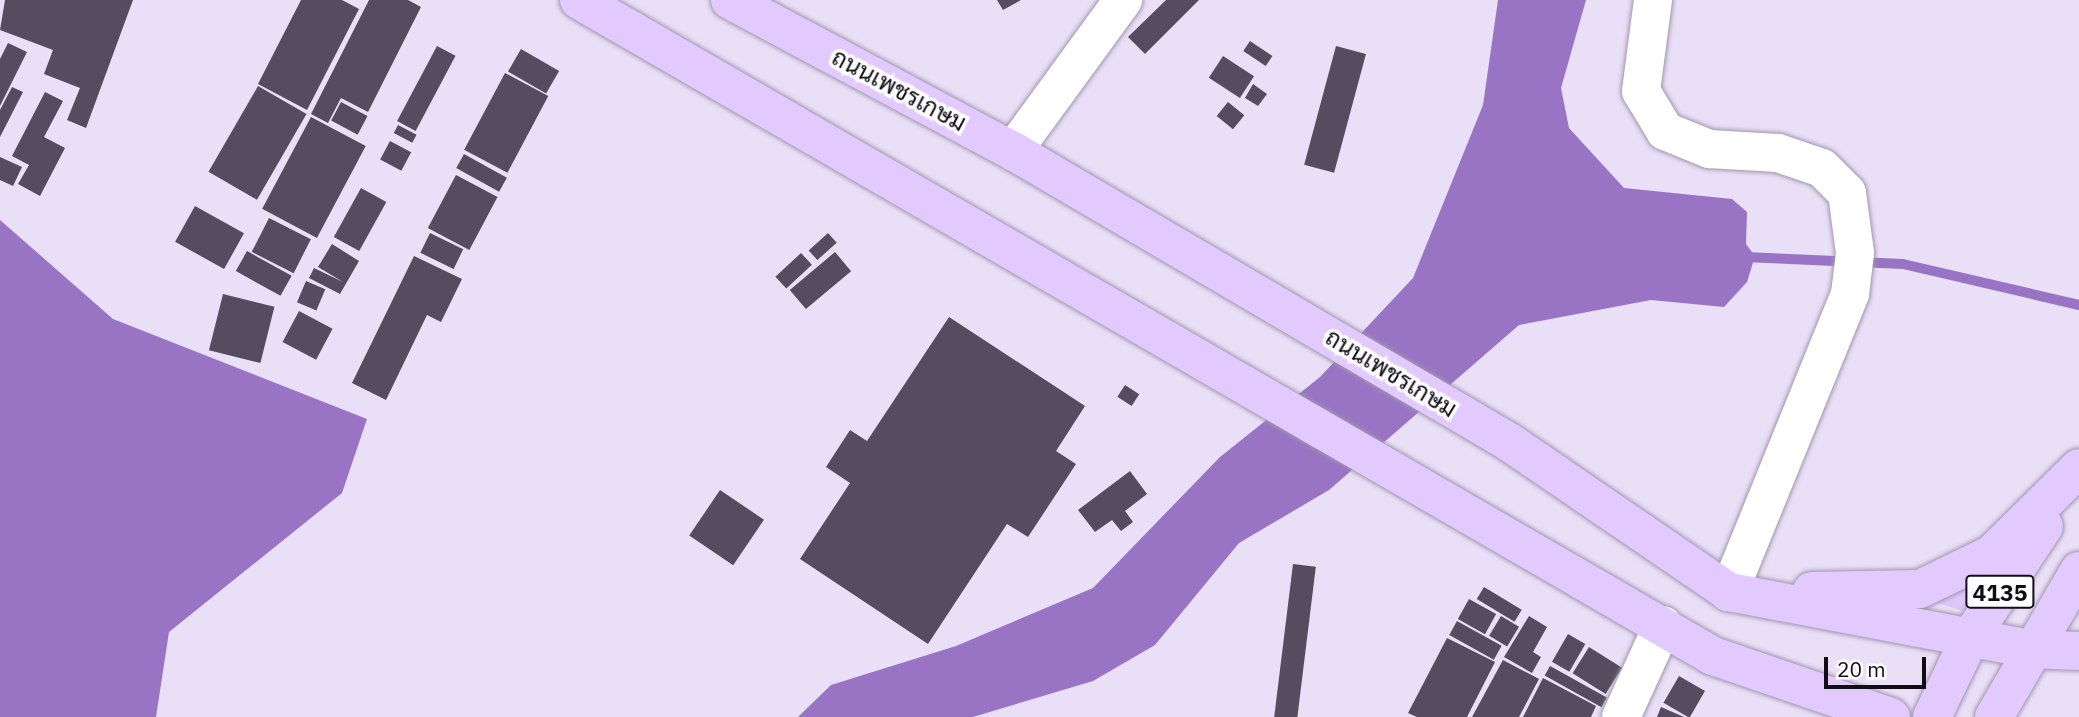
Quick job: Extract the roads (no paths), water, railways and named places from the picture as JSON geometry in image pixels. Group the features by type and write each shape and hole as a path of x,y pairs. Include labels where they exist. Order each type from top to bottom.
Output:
{"main road":[{"path":"579,0 1477,515 1713,656 1802,717"},
{"name":"ถนนเพชรเกษม","path":"730,0 1013,151 1509,442 1729,592 2030,649 2079,651"},
{"path":"1729,592 1920,589 1992,554 2079,470"},
{"name":"4135","path":"1932,717 1970,638 2079,470"},
{"name":"4135","path":"1994,717 2030,649 2079,572"},
{"path":"1713,656 1891,717"}],"street":[{"path":"1013,151 1123,0"},
{"path":"1653,0 1642,91 1665,131 1709,149 1778,153 1822,168 1847,193 1855,253 1850,294 1729,592"},
{"path":"1621,717 1663,625"}],"waterway":[{"path":"1744,257 1903,264 2079,305"}]}
